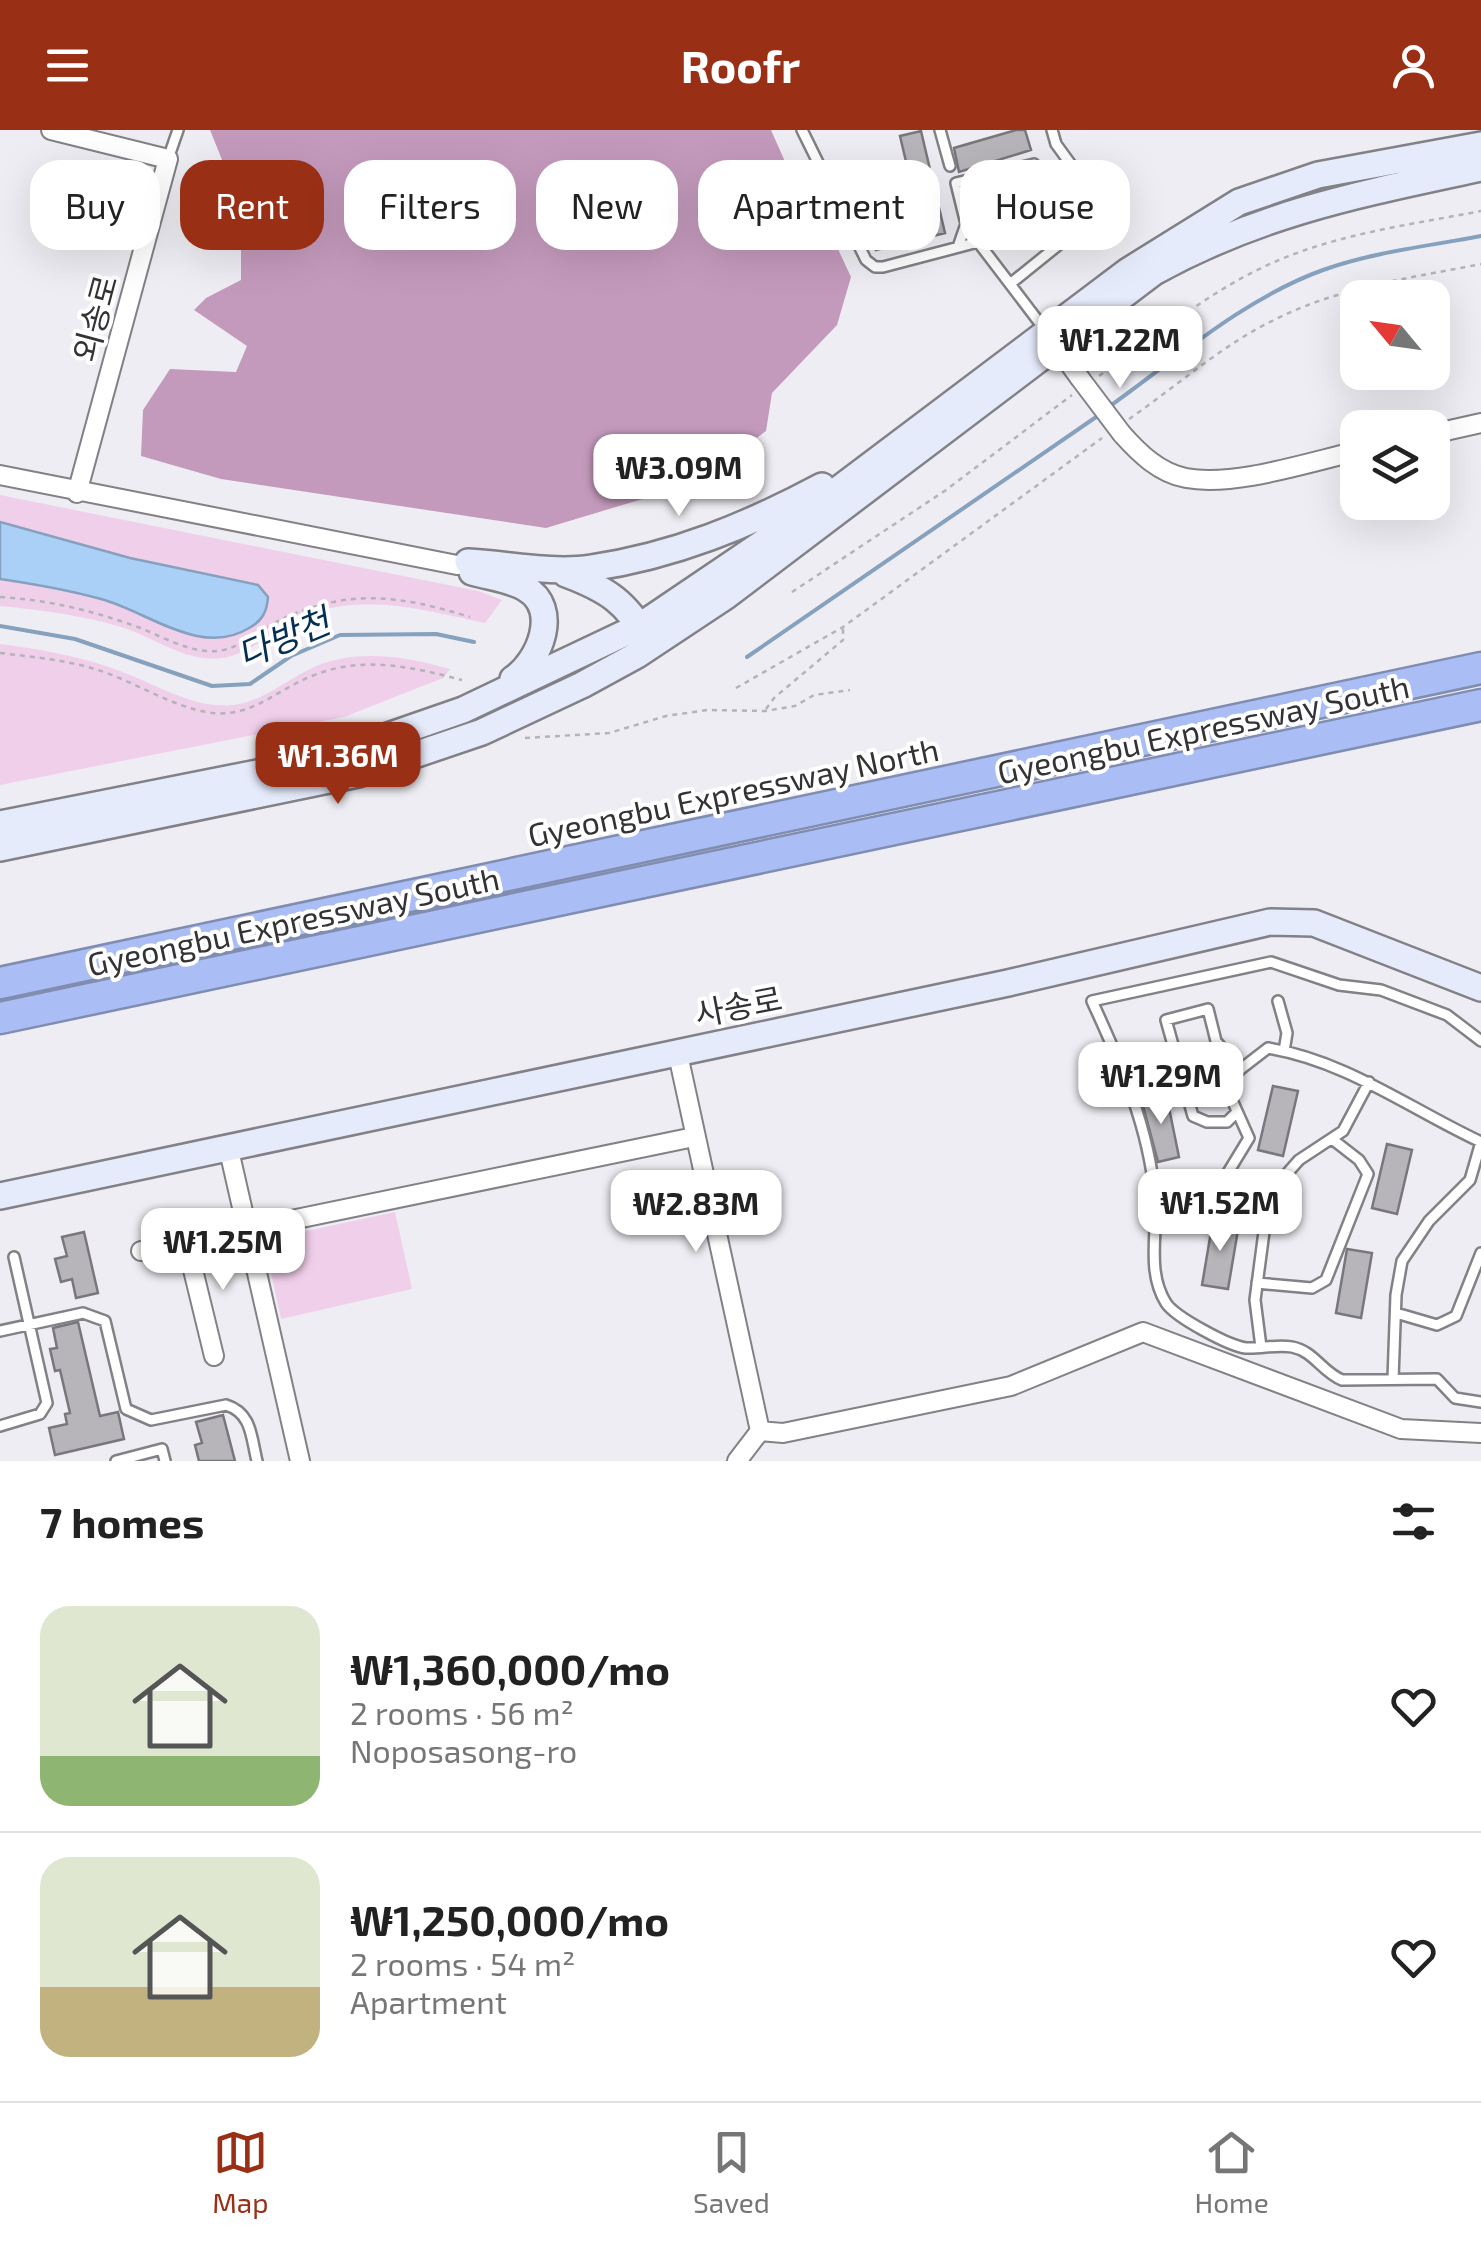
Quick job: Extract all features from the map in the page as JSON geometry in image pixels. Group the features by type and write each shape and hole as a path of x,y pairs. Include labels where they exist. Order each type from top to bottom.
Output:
{"highway":[{"name":"Gyeongbu Expressway North","path":"0,982 1481,668"},
{"name":"Gyeongbu Expressway South","path":"0,1018 1481,705"}],"main road":[{"path":"0,848 358,774 482,732 639,640 726,596 1051,339 1128,270 1239,202 1318,175 1481,145"},
{"path":"0,824 262,772 364,744 476,704 548,668 639,640 884,453 1154,272 1204,244 1312,205 1481,168"},
{"path":"464,566 588,569 690,545 753,523 884,453"},
{"path":"464,566 567,574 598,586 624,603 639,640"},
{"path":"464,566 526,588 540,603 545,618 545,630 524,672 476,704"},
{"name":"사송로","path":"0,1196 1008,983 1270,922 1314,923 1481,988"}],"street":[{"path":"51,130 168,159"},
{"name":"외송로","path":"78,493 168,159"},
{"path":"1051,339 1141,456 1184,478 1214,480 1340,455"},
{"path":"1450,430 1481,423"},
{"path":"0,475 464,566"},
{"path":"677,1050 760,1431"},
{"path":"141,1251 694,1136"},
{"path":"228,1146 300,1461"},
{"path":"186,1241 214,1356"},
{"path":"760,1431 783,1433 1011,1386 1143,1332 1400,1429 1481,1433"},
{"path":"737,1461 760,1431"}],"lane":[{"path":"168,159 178,130"},
{"path":"802,130 866,260 875,267 958,247 960,241"},
{"path":"940,130 950,166"},
{"path":"1010,284 1092,218 1100,204 1056,144 1052,130"},
{"path":"984,250 1051,339"},
{"path":"1481,1041 1447,1015 1382,990 1339,985 1270,962 1092,1001 1133,1089 1156,1197 1154,1266 1166,1304 1218,1338 1244,1348 1292,1347 1312,1355 1329,1375 1342,1380 1436,1379 1456,1398 1481,1402"},
{"path":"1278,1000 1287,1032 1284,1051"},
{"path":"1238,1112 1227,1122 1206,1122 1194,1116 1166,1020 1208,1009 1216,1041 1240,1070"},
{"path":"1155,1225 1207,1207 1249,1138 1224,1082 1268,1048 1370,1082 1426,1117 1481,1142 1477,1174 1422,1229 1402,1261 1393,1379"},
{"path":"1261,1347 1255,1300 1269,1194 1299,1160 1343,1131 1370,1082"},
{"path":"1257,1283 1312,1288 1326,1280 1368,1174 1359,1160 1332,1139"},
{"path":"1396,1313 1438,1324 1456,1316 1481,1254"},
{"path":"0,1426 40,1414 48,1403 14,1256"},
{"path":"0,1331 84,1313 97,1316 105,1321 126,1409 151,1420 226,1405 237,1408 246,1417 257,1461"},
{"path":"116,1461 162,1449 165,1461"}],"path":[{"path":"792,592 946,490 1085,381 1194,306 1281,259 1338,240 1481,210"},
{"path":"1140,412 1246,336 1304,306 1343,292 1481,264"},
{"path":"736,688 843,627 1094,444"},
{"path":"0,597 46,600 99,614 204,652 226,650 284,618 334,601 374,596 415,600 470,616"},
{"path":"766,710 774,698 843,640 843,627"},
{"path":"0,653 98,670 194,709 216,713 269,701 313,675 373,663 398,664 462,680"},
{"path":"525,738 609,733 666,716 707,710 794,706 814,694 850,690"}],"shaded area":[{"path":"210,130 771,130 784,160 698,160 698,250 838,250 851,277 837,325 772,393 766,431 699,482 546,528 221,479 141,456 143,410 170,369 236,372 247,346 194,310 206,298 241,280 241,250 324,250 324,160 222,160"},
{"path":"0,495 478,591 502,600 485,623 394,606 371,604 326,609 231,656 196,657 106,623 0,606"},
{"path":"0,644 91,662 179,696 215,705 241,704 323,663 359,656 415,660 450,669 443,678 344,717 0,785"},
{"path":"395,1212 412,1289 281,1319 266,1248 274,1238"}],"water":[{"path":"0,522 130,558 258,585 268,597 266,607 249,628 231,636 212,638 174,629 101,599 0,579"}],"building":[{"path":"1025,130 1031,150 998,160 960,160 959,172 954,148"},
{"path":"921,131 928,160 906,160 900,136"},
{"path":"1273,1086 1298,1091 1283,1156 1258,1150"},
{"path":"1166,1093 1179,1157 1158,1162 1141,1098"},
{"path":"1387,1144 1412,1150 1397,1214 1372,1208"},
{"path":"1213,1220 1239,1224 1228,1289 1202,1285"},
{"path":"84,1232 98,1293 76,1298 72,1279 61,1282 55,1259 67,1256 62,1237"},
{"path":"1347,1249 1372,1253 1361,1318 1336,1313"},
{"path":"78,1322 100,1416 118,1412 124,1439 55,1455 49,1428 67,1424 65,1414 70,1413 60,1370 55,1371 50,1349 57,1348 53,1328"},
{"path":"223,1415 235,1461 199,1461 195,1445 202,1443 196,1422"}],"waterway":[{"path":"1110,406 1212,330 1294,282 1361,258 1481,236"},
{"path":"747,657 1099,415"},
{"name":"다방천","path":"0,626 75,639 212,686 250,684 291,656 340,635 436,634 474,642"}]}
